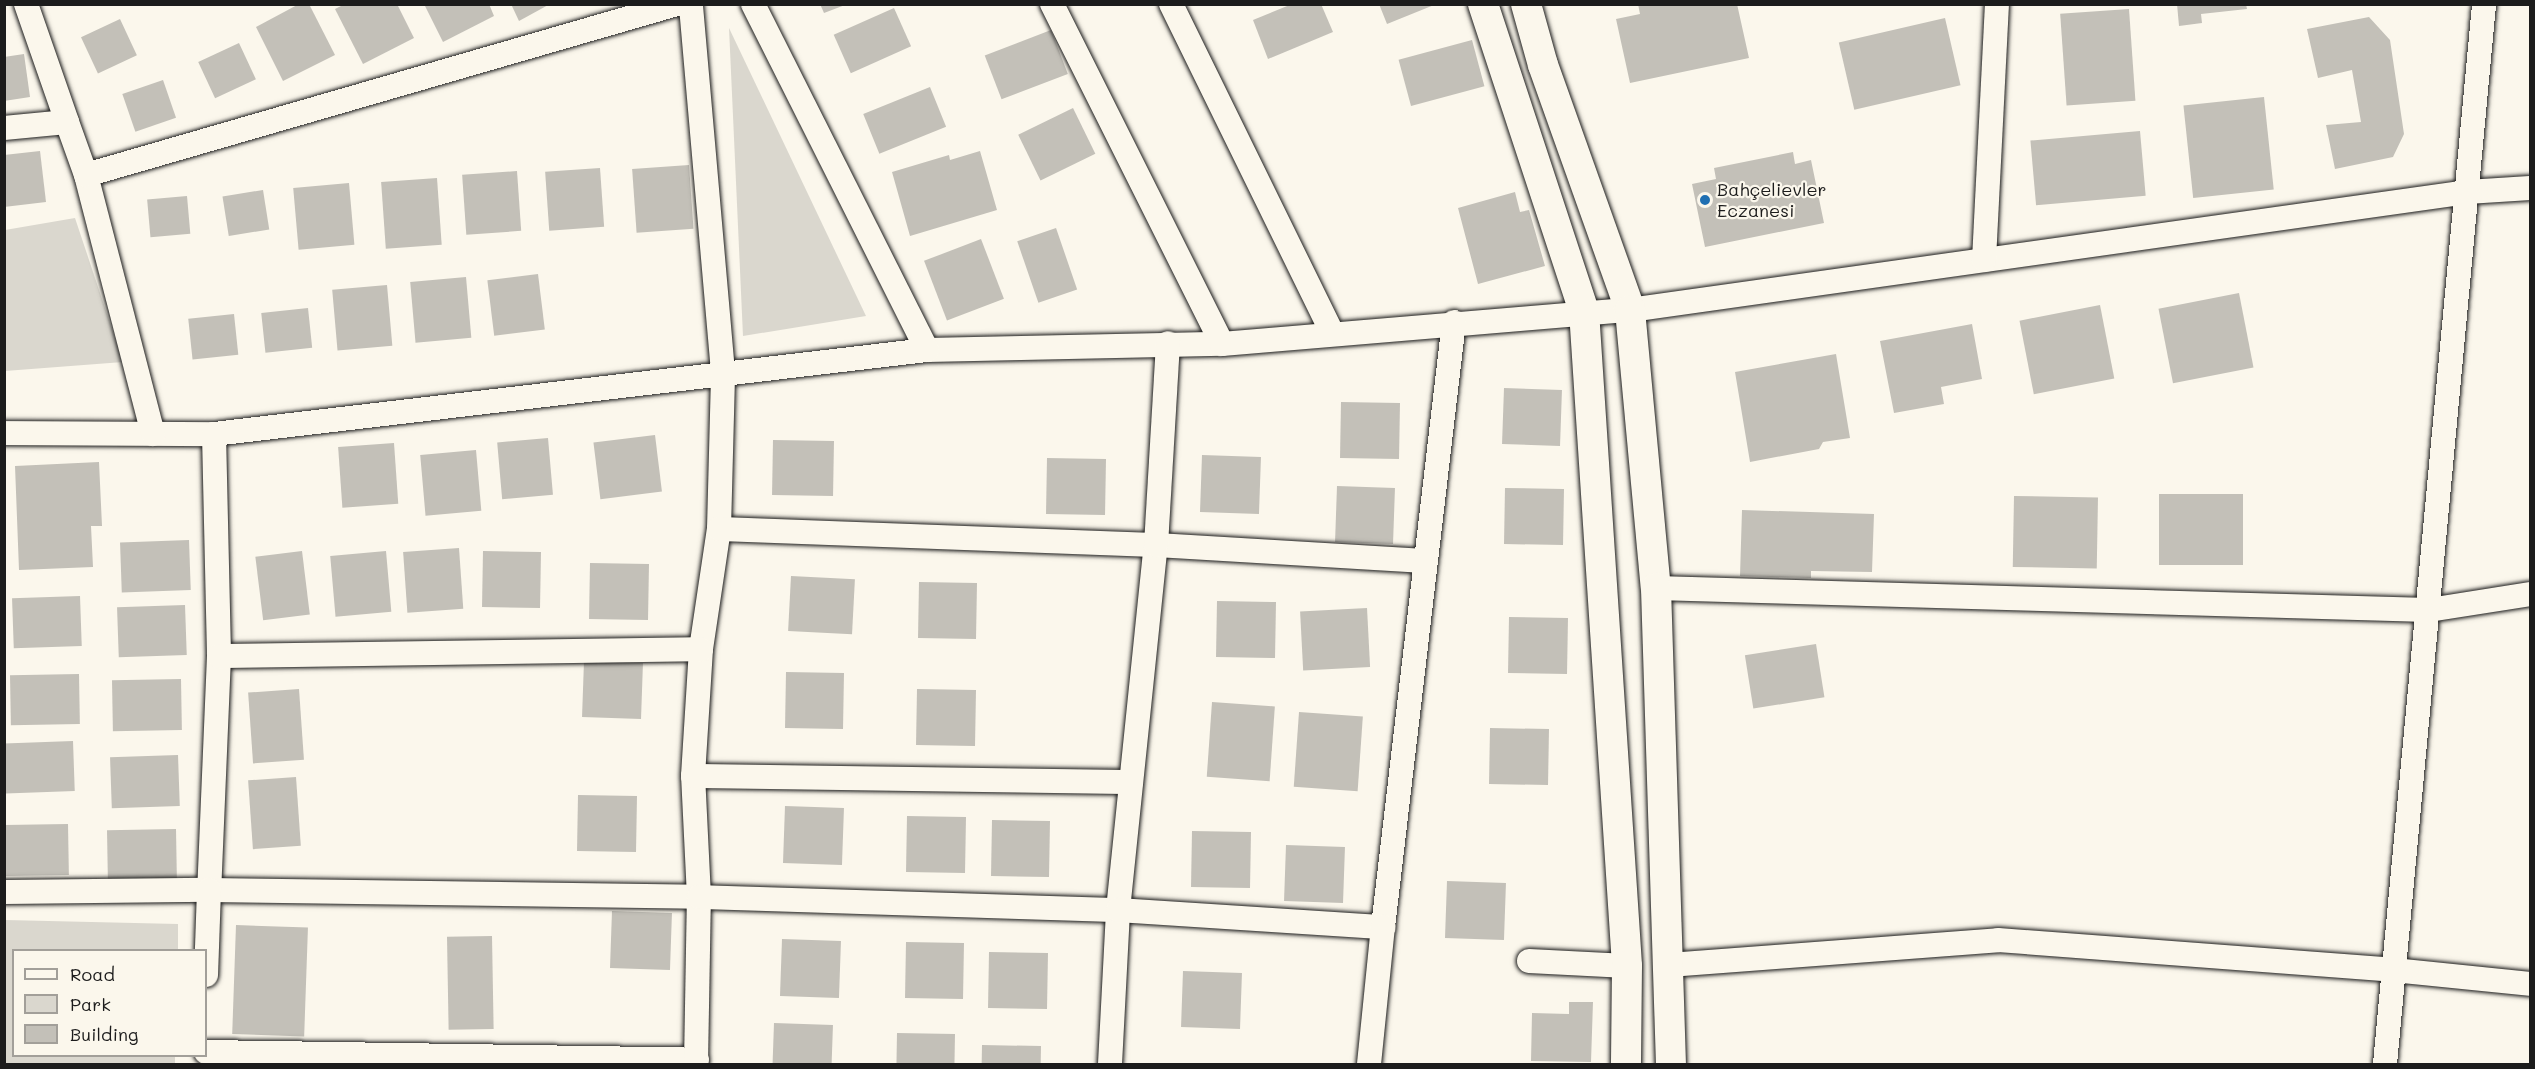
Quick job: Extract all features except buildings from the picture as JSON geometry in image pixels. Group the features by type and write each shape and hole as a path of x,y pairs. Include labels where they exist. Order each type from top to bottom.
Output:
{"street":[{"path":"26,4 86,175 153,434"},
{"path":"86,175 677,4"},
{"path":"207,1052 697,1062 699,897 693,776 701,649 719,529 723,372 691,4"},
{"path":"753,4 927,350"},
{"path":"1052,4 1221,344"},
{"path":"1172,4 1332,332"},
{"path":"1482,4 1584,312 1628,966 1626,1065"},
{"path":"1526,4 1543,65 1630,310 1656,588 1671,1065"},
{"path":"1984,260 1997,4"},
{"path":"2385,1065 2484,4"},
{"path":"4,128 67,122"},
{"path":"4,433 213,434 723,372 927,350 1168,343 1221,344 1332,332 1630,310 2467,192 2530,188"},
{"path":"1369,1065 1454,322"},
{"path":"1110,1065 1118,909 1156,545 1168,343"},
{"path":"207,949 219,657 213,434"},
{"path":"719,529 1156,545 1426,561"},
{"path":"1656,588 2429,610 2530,594"},
{"path":"219,657 701,649"},
{"path":"693,776 1131,782"},
{"path":"4,892 209,890 699,897 1118,909 1383,927"},
{"path":"1669,964 1998,940 2393,970 2530,984"},
{"path":"1529,961 1628,966"}],"green space":[{"path":"729,28 866,316 743,336"},
{"path":"75,218 123,362 5,371 5,230"},
{"path":"5,920 178,924 178,949 12,949 12,1057 175,1057 175,1064 5,1064"}],"place":[{"name":"Bahçelievler Eczanesi","path":"1705,200"}]}
